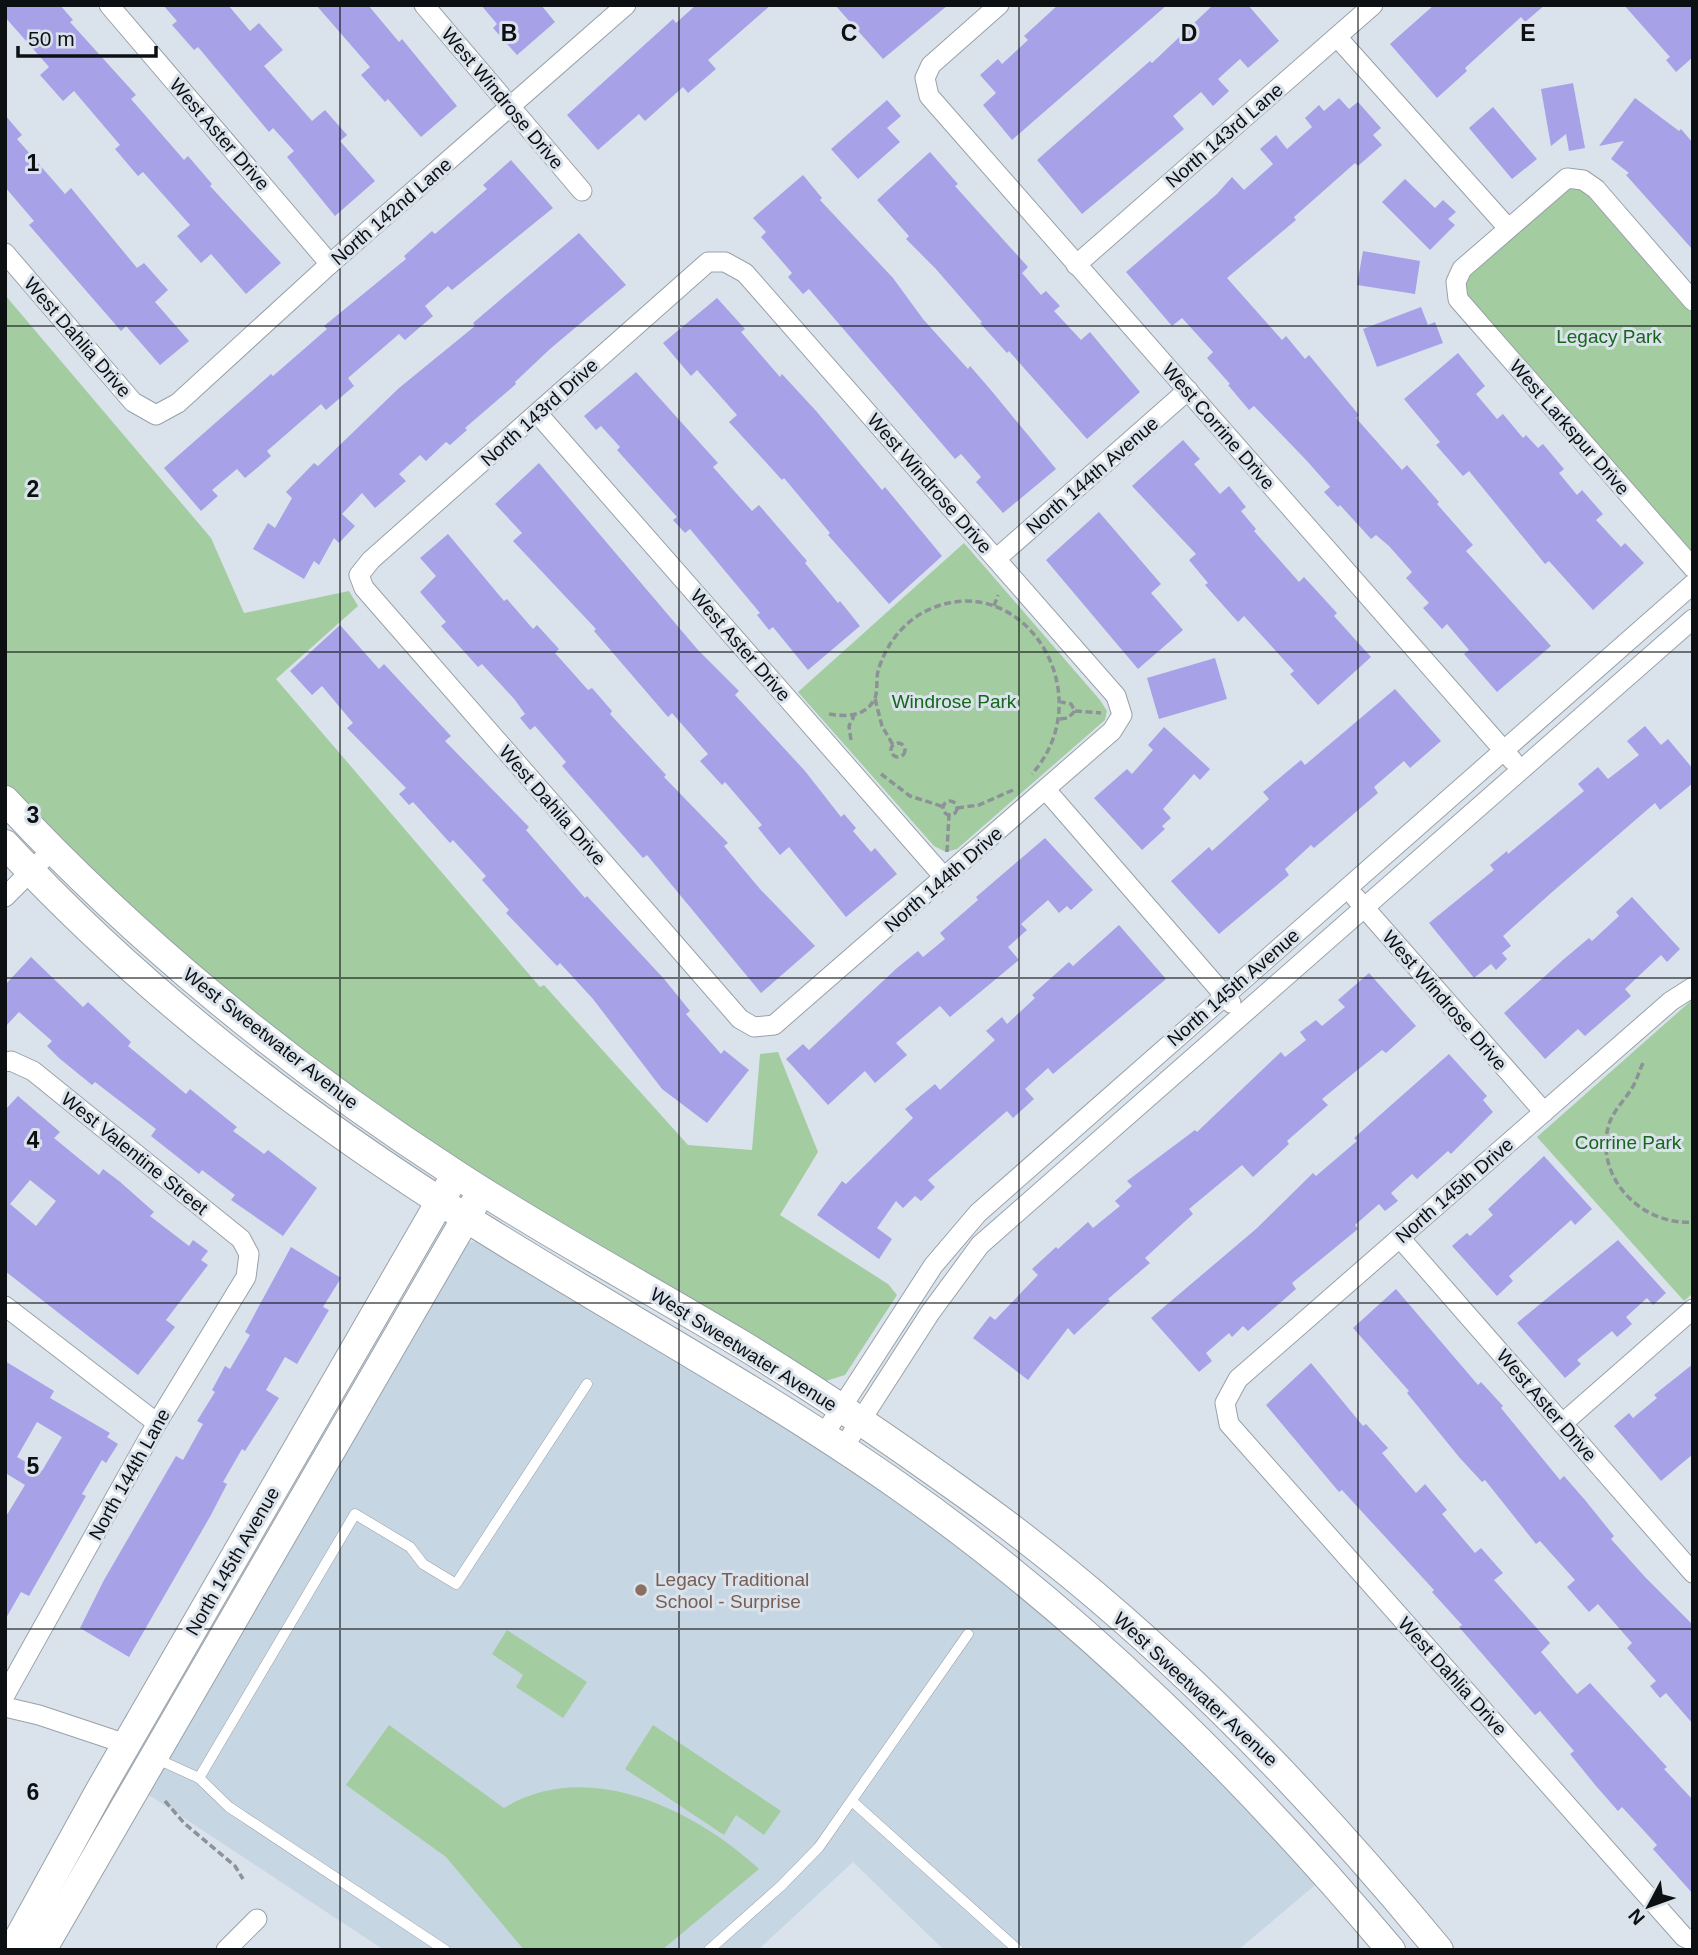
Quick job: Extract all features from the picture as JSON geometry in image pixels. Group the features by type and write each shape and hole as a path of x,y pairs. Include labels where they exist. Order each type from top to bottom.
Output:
{"street":[{"name":"West Aster Drive","path":"109,5 330,264"},
{"name":"West Windrose Drive","path":"424,5 582,191"},
{"name":"North 142nd Lane","path":"156,415 178,403 330,264 626,5"},
{"name":"West Corrine Drive","path":"999,5 931,65 925,78 929,96 1520,769"},
{"name":"North 143rd Lane","path":"1076,265 1373,5"},
{"path":"1337,37 1508,228 1567,178 1583,180 1596,189 1693,301"},
{"name":"West Larkspur Drive","path":"1508,228 1462,269 1456,282 1458,299 1693,568"},
{"name":"West Dahlia Drive","path":"5,253 133,402 156,415"},
{"name":"North 143rd Drive","path":"359,575 371,560 708,262 725,262"},
{"name":"West Windrose Drive","path":"725,262 745,272 1116,696 1122,715"},
{"name":"North 144th Avenue","path":"996,559 1188,390"},
{"name":"West Aster Drive","path":"538,414 944,877"},
{"name":"West Dahila Drive","path":"359,575 364,588 721,998 740,1019 754,1027"},
{"name":"North 145th Avenue","path":"833,1442 933,1266 978,1213 1693,584"},
{"name":"North 145th Avenue","path":"850,1415 980,1245 1693,619"},
{"name":"North 144th Drive","path":"754,1027 774,1026 1046,790 1112,731 1122,715"},
{"path":"1046,790 1241,1014"},
{"name":"West Sweetwater Avenue","path":"5,800 52,850 138,932 325,1082 456,1175 747,1348 850,1415 1034,1546 1158,1651 1280,1768 1439,1950"},
{"name":"West Sweetwater Avenue","path":"5,844 31,872 183,1013 331,1128 465,1218 833,1442 1008,1568 1109,1652 1227,1766 1319,1864 1391,1950"},
{"path":"5,897 52,850"},
{"name":"West Windrose Drive","path":"1347,887 1544,1112"},
{"name":"North 145th Drive","path":"1225,1403 1238,1380 1671,1001 1693,987"},
{"name":"West Valentine Street","path":"8,1062 33,1071 231,1230 241,1239 249,1254"},
{"name":"North 145th Avenue","path":"42,1950 139,1751 456,1175"},
{"name":"North 145th Avenue","path":"12,1950 139,1751 482,1191"},
{"name":"West Aster Drive","path":"1400,1238 1693,1573"},
{"name":"North 144th Lane","path":"5,1695 157,1423 246,1277 249,1254"},
{"path":"5,1306 157,1423"},
{"path":"1563,1423 1693,1309"},
{"name":"West Dahlia Drive","path":"1225,1403 1229,1423 1684,1937 1693,1941"},
{"path":"5,1707 39,1715 139,1751"},
{"path":"226,1950 257,1919"}],"lane":[{"path":"199,1777 355,1514 410,1547 423,1564 456,1584 587,1384"},
{"path":"709,1950 798,1870 853,1802 968,1634"},
{"path":"139,1751 199,1777 229,1807 445,1950"},
{"path":"853,1802 1018,1950"}],"path":[{"path":"994,606 998,596"},
{"path":"894,745 882,726 875,697 878,672 887,649 906,624 946,603 967,602 994,606 1020,621 1049,655 1061,702 1055,739 1042,763 1027,779"},
{"path":"829,714 855,715 866,709 875,697"},
{"path":"1061,702 1071,704 1075,711"},
{"path":"1060,719 1068,718 1075,711 1122,715"},
{"path":"851,740 849,726 855,715"},
{"path":"880,774 911,796 944,807 949,814 947,854"},
{"path":"949,814 957,808 979,806 1016,788"},
{"path":"944,807 952,801 957,808"},
{"path":"1643,1063 1633,1087 1609,1122 1605,1142 1606,1164 1618,1187 1639,1206 1665,1220 1693,1222"},
{"path":"165,1801 184,1823 235,1866 243,1879"}],"shaded area":[{"name":"Legacy Traditional School - Surprise","path":"480,1240 793,1428 917,1512 1114,1670 1320,1881 1238,1950 944,1950 853,1862 758,1950 384,1950 146,1793 461,1245"}],"green space":[{"name":"Legacy Park","path":"1569,182 1586,188 1693,310 1693,556 1463,290 1466,272"},
{"path":"5,295 211,538 244,613 349,591 358,606 276,679 540,987 544,985 688,1145 752,1150 760,1054 778,1052 818,1152 780,1215 888,1284 897,1295 845,1375 826,1381 474,1177 321,1073 72,858 5,786"},
{"name":"Windrose Park","path":"964,543 1107,711 1105,720 957,849 946,852 934,846 798,692"},
{"name":"Corrine Park","path":"1693,999 1693,1293 1684,1301 1537,1137"},
{"path":"507,1630 587,1682 563,1718 516,1687 523,1675 492,1654"},
{"path":"389,1725 504,1808 536,1794 570,1788 604,1789 638,1797 672,1810 703,1827 759,1869 662,1950 524,1950 446,1857 346,1785"},
{"path":"653,1725 781,1811 764,1835 736,1815 724,1835 625,1769"}],"building":[{"path":"5,5 60,5 73,20 70,22 136,95 131,99 184,160 188,156 212,184 210,186 281,263 246,294 211,254 201,263 177,236 190,225 143,172 138,176 115,149 120,145 74,91 63,101 40,75 49,67 5,17"},
{"path":"163,5 228,5 250,31 259,23 283,50 264,66 312,121 325,110 347,135 340,141 375,181 335,216 287,157 294,151 273,128 269,132 198,47 194,50 172,25 177,21"},
{"path":"316,5 368,5 399,42 402,39 457,106 421,137 388,99 385,102 361,75 370,67"},
{"path":"481,5 541,5 555,22 517,55 493,28 497,24"},
{"path":"696,5 771,5 708,60 716,69 688,93 683,87 645,121 639,114 598,150 567,115 673,19 676,23"},
{"path":"835,5 948,5 883,59"},
{"path":"1058,5 1167,5 1012,140 983,105 996,93 980,75 998,59 1002,64 1028,40 1024,36"},
{"path":"1213,5 1248,5 1279,41 1248,68 1240,59 1218,79 1229,91 1213,106 1201,92 1173,116 1184,129 1082,214 1037,160 1150,61 1152,63"},
{"path":"1434,5 1545,5 1525,22 1521,17 1465,68 1467,71 1437,98 1390,44"},
{"path":"1624,5 1693,5 1693,57 1676,72 1666,60 1670,57"},
{"path":"1573,83 1585,148 1569,151 1566,134 1551,146 1541,89"},
{"path":"1339,98 1349,109 1358,102 1381,128 1373,135 1382,145 1358,166 1355,163 1294,217 1296,220 1227,278 1282,340 1286,336 1305,359 1309,355 1359,415 1356,418 1402,470 1407,465 1473,545 1466,551 1551,646 1497,692 1464,654 1469,650 1447,624 1442,629 1423,608 1429,603 1406,578 1412,572 1389,546 1376,535 1371,539 1340,505 1338,507 1324,492 1330,487 1254,406 1249,410 1207,358 1213,352 1182,318 1172,326 1126,272 1217,194 1232,177 1244,190 1273,164 1260,149 1276,135 1287,149 1312,127 1305,118 1319,105 1324,111"},
{"path":"1635,98 1679,131 1681,129 1693,143 1693,250 1626,175 1629,173 1611,159 1624,141 1599,146"},
{"path":"887,100 901,116 887,128 900,142 858,179 831,149"},
{"path":"1493,107 1537,159 1512,179 1469,128"},
{"path":"5,115 22,135 17,139 65,194 71,188 137,268 144,263 168,290 155,302 189,341 160,365 126,326 121,331 29,225 34,221 5,187"},
{"path":"930,152 958,184 955,186 1028,267 1022,273 1041,295 1046,291 1060,306 1054,311 1081,340 1090,332 1140,392 1087,439 906,239 909,236 877,200"},
{"path":"511,160 553,208 452,290 448,286 425,306 433,316 405,340 399,334 348,378 354,386 326,410 321,404 267,451 271,456 245,478 237,469 212,490 218,496 201,511 164,468 327,329 324,326 406,259 404,256 432,231 435,234 487,189 483,185"},
{"path":"803,175 822,198 820,200 893,278 923,319 968,369 970,366 1056,469 1003,513 976,482 981,477 961,454 955,459 809,289 803,294 788,277 792,273 761,237 766,232 753,218"},
{"path":"1405,179 1435,208 1443,200 1456,212 1448,219 1455,225 1430,250 1382,202"},
{"path":"579,233 626,285 550,349 450,445 446,442 426,461 420,455 399,474 406,481 375,508 362,493 342,514 355,526 339,543 334,538 319,565 314,561 304,579 253,549 268,523 275,528 292,498 286,492 314,463 318,466 399,388 475,326 473,323"},
{"path":"1363,251 1420,261 1415,294 1357,285"},
{"path":"717,298 745,329 741,332 780,377 782,374 817,412 882,490 885,487 942,556 889,604 828,535 830,533 784,478 782,480 729,422 737,415 697,370 691,376 663,343"},
{"path":"1421,307 1428,325 1435,322 1443,343 1377,367 1363,329"},
{"path":"1458,353 1485,386 1476,394 1497,419 1503,414 1523,438 1526,435 1538,448 1543,444 1564,469 1559,473 1577,495 1582,490 1603,514 1596,520 1621,547 1625,543 1644,563 1593,610 1549,561 1545,564 1469,471 1463,476 1436,445 1440,442 1404,399"},
{"path":"636,372 718,463 713,467 752,511 759,505 807,561 805,563 838,603 840,601 860,626 808,670 773,627 769,630 757,615 760,613 690,529 685,533 673,520 677,517 617,450 620,447 601,426 596,430 584,416"},
{"path":"1183,440 1200,459 1194,464 1220,494 1229,486 1246,507 1241,511 1256,529 1254,531 1299,582 1304,577 1337,613 1334,616 1371,657 1318,705 1290,674 1294,671 1244,616 1238,622 1205,585 1208,583 1189,560 1196,554 1132,486"},
{"path":"539,463 698,650 739,691 735,695 805,771 841,817 844,814 856,828 853,831 871,852 875,848 897,874 846,917 789,847 780,855 758,828 762,825 725,782 722,785 700,761 708,754 672,713 668,717 594,631 596,629 513,541 522,533 495,504"},
{"path":"1099,512 1161,584 1151,593 1183,630 1138,669 1046,560"},
{"path":"448,534 504,601 507,599 533,629 537,625 559,649 555,653 588,690 592,688 612,711 610,714 666,775 664,777 728,843 724,846 760,889 815,946 761,993 647,855 643,858 562,766 566,762 535,726 530,730 520,718 525,714 515,700 482,664 478,667 441,626 446,622 420,592 436,576 420,558"},
{"path":"340,625 379,669 384,664 451,736 445,741 529,827 526,830 585,898 587,896 665,980 690,1011 686,1014 721,1054 724,1050 749,1070 707,1123 662,1089 593,999 560,963 557,966 506,913 509,910 482,880 486,876 453,840 450,843 413,802 409,805 399,794 406,788 347,728 353,723 322,686 312,695 290,671"},
{"path":"1215,658 1227,699 1159,719 1147,678"},
{"path":"1395,689 1441,741 1410,768 1404,761 1374,787 1378,793 1314,848 1311,845 1285,869 1289,875 1219,934 1171,881 1209,847 1212,851 1269,799 1263,792 1301,760 1305,765"},
{"path":"1645,726 1661,745 1668,739 1693,769 1693,783 1660,810 1655,803 1551,893 1503,936 1511,946 1502,953 1507,959 1496,970 1491,964 1474,978 1429,923 1494,870 1490,865 1507,851 1508,854 1584,791 1578,784 1598,767 1608,779 1639,755 1627,741"},
{"path":"1164,727 1210,769 1200,780 1194,774 1163,809 1171,818 1162,826 1165,829 1142,850 1094,798 1127,769 1132,774 1153,750 1148,745"},
{"path":"1045,838 1093,890 1071,910 1067,906 1059,913 1048,900 1021,924 1027,930 1008,947 1019,960 950,1017 940,1006 896,1043 907,1055 875,1083 865,1071 828,1105 786,1059 803,1044 809,1050 918,951 923,957 945,939 940,933 978,900 976,897"},
{"path":"1632,897 1680,949 1667,962 1661,955 1625,989 1631,996 1585,1036 1578,1029 1545,1059 1504,1013 1589,938 1592,941 1619,916 1616,912"},
{"path":"1119,925 1166,979 1053,1074 1048,1068 1025,1089 1034,1099 1013,1118 1007,1111 928,1180 935,1187 921,1201 915,1196 903,1208 896,1201 877,1228 892,1239 879,1259 817,1215 842,1181 846,1184 913,1118 905,1109 935,1084 940,1090 995,1040 986,1031 1002,1017 1007,1024 1035,998 1032,995 1069,962 1073,966"},
{"path":"31,957 83,1007 88,1002 131,1042 128,1046 186,1094 190,1089 237,1127 233,1131 264,1154 268,1150 317,1188 283,1236 231,1200 235,1195 202,1170 199,1174 151,1136 156,1129 95,1082 92,1085 59,1058 47,1046 52,1041 19,1012 5,1027 5,985"},
{"path":"1369,973 1416,1026 1386,1053 1382,1050 1322,1099 1328,1105 1287,1141 1289,1144 1253,1177 1242,1165 1189,1209 1193,1214 1145,1258 1150,1263 1108,1299 1110,1301 1074,1335 1068,1328 1028,1380 973,1338 990,1316 995,1320 1038,1275 1032,1269 1056,1247 1058,1249 1088,1222 1093,1228 1120,1206 1115,1201 1132,1186 1127,1181 1195,1130 1197,1132 1281,1052 1285,1057 1306,1040 1300,1032 1316,1020 1322,1026 1345,1007 1338,1000"},
{"path":"1449,1054 1487,1096 1483,1100 1493,1112 1451,1154 1448,1151 1417,1179 1412,1174 1391,1193 1398,1201 1385,1211 1379,1204 1355,1225 1358,1229 1292,1283 1296,1289 1248,1331 1243,1326 1232,1337 1229,1333 1206,1353 1212,1361 1199,1372 1151,1318 1256,1229 1313,1173 1316,1176 1357,1141 1354,1138"},
{"path":"18,1096 60,1132 54,1138 99,1175 103,1169 154,1212 150,1216 189,1246 193,1240 208,1251 201,1260 208,1265 166,1320 175,1327 138,1375 5,1271 5,1110","holes":["30,1180 56,1201 36,1226 10,1204"]},
{"path":"1544,1156 1592,1209 1575,1225 1571,1220 1509,1276 1513,1281 1497,1296 1452,1246 1467,1233 1470,1236 1493,1215 1488,1209"},
{"path":"1618,1240 1666,1293 1653,1305 1647,1298 1626,1317 1632,1324 1617,1337 1612,1331 1577,1360 1581,1364 1565,1378 1517,1323"},
{"path":"291,1247 341,1278 323,1307 329,1310 297,1364 285,1357 266,1390 279,1398 245,1451 242,1449 223,1482 227,1484 211,1515 129,1657 80,1628 104,1580 176,1456 183,1460 203,1424 197,1421 215,1392 212,1390 225,1366 230,1369 250,1335 245,1332"},
{"path":"1396,1289 1478,1385 1481,1382 1503,1406 1501,1408 1560,1480 1564,1476 1585,1500 1614,1536 1611,1539 1693,1625 1693,1724 1666,1693 1660,1698 1650,1686 1656,1681 1627,1648 1632,1643 1598,1604 1589,1612 1567,1587 1575,1580 1540,1541 1536,1544 1485,1480 1482,1482 1459,1457 1407,1393 1409,1391 1353,1328"},
{"path":"5,1361 54,1391 50,1398 110,1433 107,1437 118,1444 106,1463 102,1460 82,1494 86,1496 29,1596 21,1592 5,1620 5,1518 25,1485 7,1474 5,1476","holes":["37,1422 62,1437 42,1471 17,1457"]},
{"path":"1311,1363 1363,1426 1366,1424 1388,1448 1382,1453 1416,1493 1425,1484 1447,1510 1442,1514 1475,1553 1481,1548 1503,1573 1494,1580 1550,1643 1541,1652 1577,1694 1590,1683 1667,1767 1664,1769 1693,1800 1693,1894 1653,1849 1657,1845 1622,1807 1618,1811 1596,1786 1570,1754 1574,1751 1540,1711 1535,1715 1459,1627 1462,1625 1432,1592 1434,1590 1342,1490 1339,1492 1266,1405"},
{"path":"1693,1364 1693,1454 1661,1481 1614,1426 1629,1413 1633,1418 1657,1398 1654,1395"}],"place":[{"name":"Legacy Traditional School - Surprise","path":"641,1590"}]}
